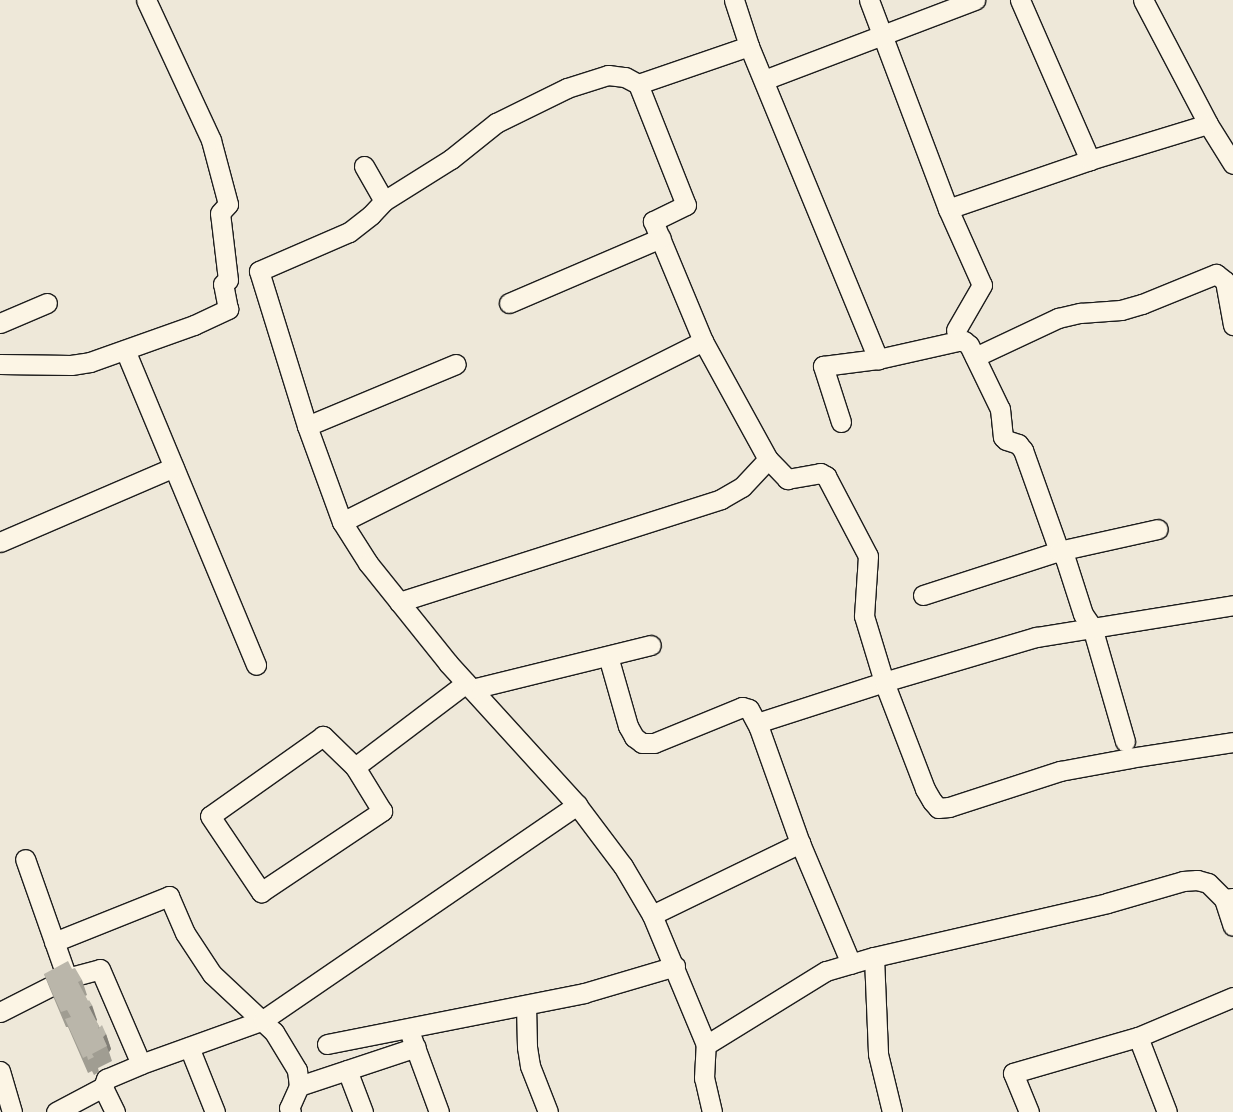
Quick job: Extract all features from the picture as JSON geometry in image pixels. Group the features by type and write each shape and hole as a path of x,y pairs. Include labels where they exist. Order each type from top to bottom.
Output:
{"street":[{"path":"0,364 20,362 72,365 90,362 194,325 228,309 224,284 228,280 220,213 228,204 211,140 146,0"},
{"path":"734,0 749,46 878,359"},
{"path":"869,0 880,34 948,209 982,285 956,330"},
{"path":"764,80 880,34 975,0"},
{"path":"1020,0 1090,160"},
{"path":"1143,0 1208,124 1231,156"},
{"path":"638,84 749,46"},
{"path":"712,1112 704,1078 706,1045 652,914 623,866 577,805 469,686 399,602 368,563 342,522 307,426 282,340 259,271 349,232 384,201 451,159 496,123 567,88 608,75 626,77 638,84 686,205 653,221 704,341 768,459 787,479 820,474 826,476 868,556 864,616 884,682 925,789 938,808 950,807 1060,771 1233,742"},
{"path":"948,209 1090,160 1208,124"},
{"path":"364,166 384,201"},
{"path":"509,303 661,238"},
{"path":"975,357 1058,318 1080,313 1121,310 1142,304 1216,274 1225,281 1233,326"},
{"path":"0,324 47,303"},
{"path":"342,522 704,341"},
{"path":"841,422 823,366 878,359 958,341 969,345 1000,409 1003,437 1018,444 1023,450 1059,551 1065,558 1083,614 1092,627 1125,741"},
{"path":"125,350 256,665"},
{"path":"307,426 456,364"},
{"path":"399,602 721,500 742,487 768,459"},
{"path":"0,542 174,467"},
{"path":"923,595 1059,551 1158,529"},
{"path":"757,723 884,682 1036,637 1233,605"},
{"path":"355,767 469,686 651,646"},
{"path":"608,656 628,726 634,737 642,743 654,743 742,707 750,709 757,723 800,843 851,964"},
{"path":"323,736 355,767 382,811 261,892 210,816 323,736"},
{"path":"115,1112 104,1087 106,1079 141,1064 263,1020 577,805"},
{"path":"652,914 800,843"},
{"path":"25,859 67,978"},
{"path":"706,1045 826,971 874,957 1097,905 1183,881 1197,880 1208,883 1228,898 1233,926"},
{"path":"54,942 169,896 185,933 212,974 274,1032 297,1070 299,1086 289,1108 291,1112"},
{"path":"874,957 878,1054 892,1112"},
{"path":"327,1044 584,993 675,966"},
{"path":"0,1012 67,978 100,969 141,1064"},
{"path":"1029,1112 1014,1073 1138,1037 1233,997"},
{"path":"526,1005 527,1047 530,1066 548,1112"},
{"path":"408,1028 438,1112"},
{"path":"1138,1037 1167,1112"},
{"path":"189,1047 215,1112"},
{"path":"299,1086 416,1047"},
{"path":"347,1070 363,1112"},
{"path":"0,1071 12,1112"},
{"path":"56,1112 104,1087"}],"building":[{"path":"68,961 72,969 75,968 82,980 78,982 92,1005 89,1007 99,1026 98,1029 102,1025 106,1034 103,1037 107,1046 92,1054 94,1057 88,1060 87,1056 83,1058 65,1019 71,1017 67,1010 61,1012 44,974"}]}
